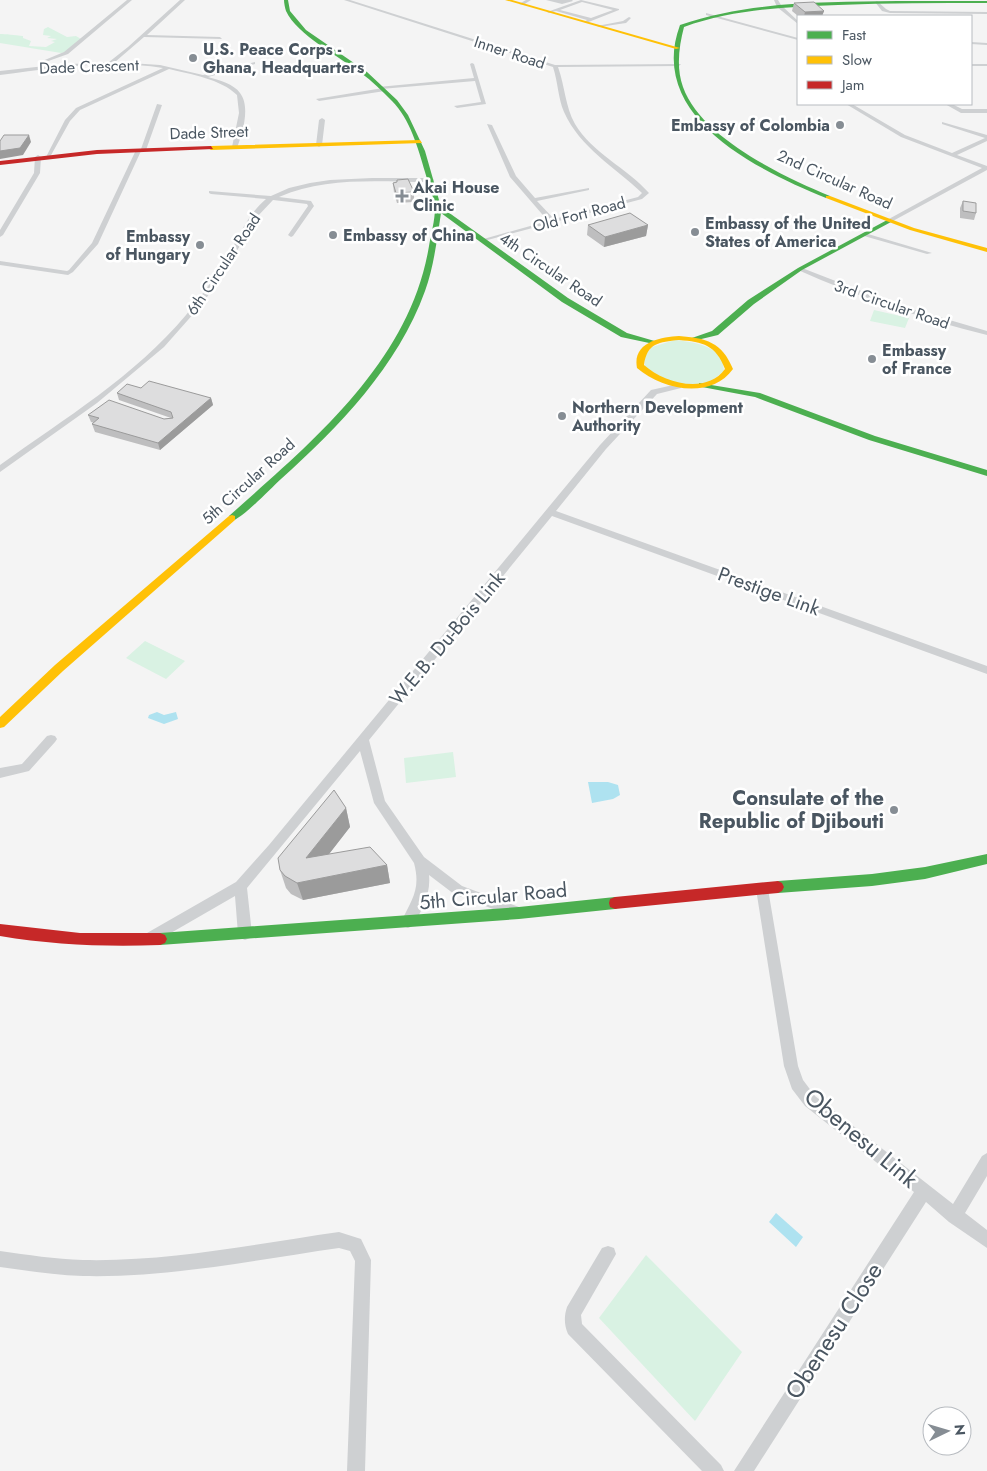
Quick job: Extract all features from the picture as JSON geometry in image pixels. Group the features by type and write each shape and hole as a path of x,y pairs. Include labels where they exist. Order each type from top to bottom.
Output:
{"street":[{"path":"28,69 66,53 130,0"},
{"path":"110,63 144,36 182,0"},
{"path":"286,0 287,10 314,39 366,74 382,88 414,127 432,180 438,208"},
{"name":"Inner Road","path":"346,0 555,66 679,65"},
{"path":"507,0 525,2 648,41 678,44 682,26 689,21 708,14 778,3 877,2 982,2 987,11 896,12 886,11 877,2"},
{"path":"548,0 562,3 571,1 560,0"},
{"path":"553,11 582,1 617,10 592,23"},
{"path":"778,3 797,22"},
{"path":"569,5 579,8"},
{"path":"574,15 600,5"},
{"path":"553,11 574,15 592,23 624,22 630,20 629,18"},
{"path":"597,12 606,15"},
{"path":"708,14 797,39"},
{"path":"144,36 220,38"},
{"path":"972,43 987,44"},
{"name":"2nd Circular Road","path":"678,44 680,83 685,97 701,120 725,141 762,165 803,186 889,221 987,250"},
{"name":"Dade Crescent","path":"0,72 110,63 168,68 203,77 229,87 238,93 242,101 235,147"},
{"path":"203,77 253,63"},
{"path":"457,106 484,103 472,64"},
{"path":"972,65 987,65"},
{"name":"Old Fort Road","path":"482,241 640,198 646,193 595,152 576,130 567,112 555,66"},
{"path":"0,235 37,173 43,156 68,120 78,110 168,68"},
{"path":"319,99 382,88 476,78"},
{"path":"851,105 902,136 987,168"},
{"path":"950,105 961,111 987,111"},
{"path":"0,264 68,273 71,271 95,244 141,150 159,106"},
{"path":"319,145 322,120"},
{"path":"944,123 987,138"},
{"path":"489,126 513,177 552,221"},
{"path":"951,156 987,138"},
{"name":"Dade Street","path":"0,163 43,156 141,150 420,142"},
{"path":"693,339 714,333 751,302 800,269 987,168"},
{"name":"6th Circular Road","path":"0,469 98,398 180,325 212,286 259,210 272,198 300,187 327,182 432,180"},
{"path":"532,200 587,189"},
{"path":"211,192 310,202 311,206 291,235"},
{"name":"4th Circular Road","path":"438,208 542,285 624,335 654,342"},
{"name":"5th Circular Road","path":"0,724 42,682 242,509 318,438 352,402 384,360 416,305 431,254 438,208"},
{"path":"866,234 930,253"},
{"name":"3rd Circular Road","path":"800,269 856,294 924,317 987,332"},
{"path":"714,333 716,348"},
{"name":"4th Circular Road","path":"624,335 640,354 639,361 642,368 650,375"},
{"path":"640,354 654,342 679,338 693,339 716,348 728,362 728,370 723,376 702,385"},
{"path":"650,375 654,392 678,386 702,385 757,395"},
{"path":"650,375 662,382 678,386"},
{"path":"723,376 757,395 872,438 987,473"},
{"name":"W.E.B. Du-Bois Link","path":"148,940 240,886 274,850 603,447 654,392"},
{"path":"98,398 107,401"},
{"name":"Prestige Link","path":"551,512 987,670"},
{"path":"0,773 25,768 51,739"},
{"path":"363,740 380,803 420,861 458,890 519,913"},
{"name":"5th Circular Road","path":"0,930 44,938 80,941 148,940 245,934 519,913 925,873 987,859"},
{"path":"408,922 423,895 424,878 420,861"},
{"path":"240,886 245,934"},
{"name":"Obenesu Link","path":"762,889 791,1066 798,1084 810,1101 987,1240"},
{"path":"955,1216 987,1161"},
{"name":"Obenesu Close","path":"743,1471 924,1191"},
{"path":"0,1259 30,1266 88,1268 139,1266 339,1240 355,1245 363,1260 356,1471"},
{"path":"608,1254 573,1313 574,1328 715,1471"}],"green space":[{"path":"48,27 67,37 76,36 81,39 66,52 61,53 0,43 0,34 23,36 23,38 31,41 29,46 46,47 55,42 51,41 57,39 47,38 51,36 43,35 44,29"},
{"path":"874,310 909,318 905,328 870,321"},
{"path":"675,340 700,344 716,352 722,356 724,371 710,381 691,385 666,380 645,366 644,356 652,347"},
{"path":"145,641 185,661 166,679 126,658"},
{"path":"453,752 456,777 406,783 404,758"},
{"path":"646,1255 742,1352 695,1421 599,1318"}],"water":[{"path":"157,712 164,715 176,712 178,719 164,724 148,718 149,715"},
{"path":"588,782 608,782 618,785 620,795 613,799 592,803"},
{"path":"776,1213 803,1237 796,1247 769,1222"}],"building":[{"path":"814,2 824,11 805,12 794,3"},
{"path":"4,135 29,135 20,148 0,151 0,141"},
{"path":"408,179 414,192 396,193 393,183 397,182 397,180"},
{"path":"963,201 976,203 976,213 963,211"},
{"path":"630,213 648,225 605,237 588,225"},
{"path":"149,381 211,398 158,443 92,424 99,418 88,415 109,400 164,419 173,418 171,412 117,393 127,384 141,388"},
{"path":"334,790 346,808 306,858 370,847 387,865 297,883 285,876 280,870 278,858"}],"traffic: fast":[{"path":"286,0 288,11 304,31 365,73 395,101 406,116 422,151 438,208 565,300 624,335 654,342"},
{"path":"828,197 788,180 749,158 730,145 698,115 681,89 677,72 677,53 682,26 712,16 775,7 852,3 987,2"},
{"path":"232,518 287,469 340,416 386,358 405,327 421,293 430,262 438,208"},
{"path":"693,339 715,333 751,302 800,269 889,221"},
{"path":"702,385 757,395 872,438 987,473"},
{"path":"778,887 872,880 925,873 987,859"},
{"path":"160,939 519,913 615,903"}],"traffic: slow":[{"path":"507,0 678,48"},
{"path":"211,148 420,142"},
{"path":"828,197 912,229 987,250"},
{"path":"679,338 710,344 721,353 729,369 722,378 713,383 691,386 679,385 656,378 640,366 644,351 652,343 679,338"},
{"path":"0,724 59,668 232,518"}],"traffic: jam":[{"path":"0,163 97,152 211,148"},
{"path":"615,903 778,887"},
{"path":"0,930 80,939 160,939"}],"place":[{"name":"U.S. Peace Corps - Ghana, Headquarters","path":"193,58"},
{"name":"Embassy of Colombia","path":"840,125"},
{"name":"Akai House Clinic","path":"402,196"},
{"name":"Embassy of the United States of America","path":"695,232"},
{"name":"Embassy of China","path":"333,235"},
{"name":"Embassy of Hungary","path":"200,245"},
{"name":"Embassy of France","path":"872,359"},
{"name":"Northern Development Authority","path":"562,416"},
{"name":"Consulate of the Republic of Djibouti","path":"894,810"}]}
